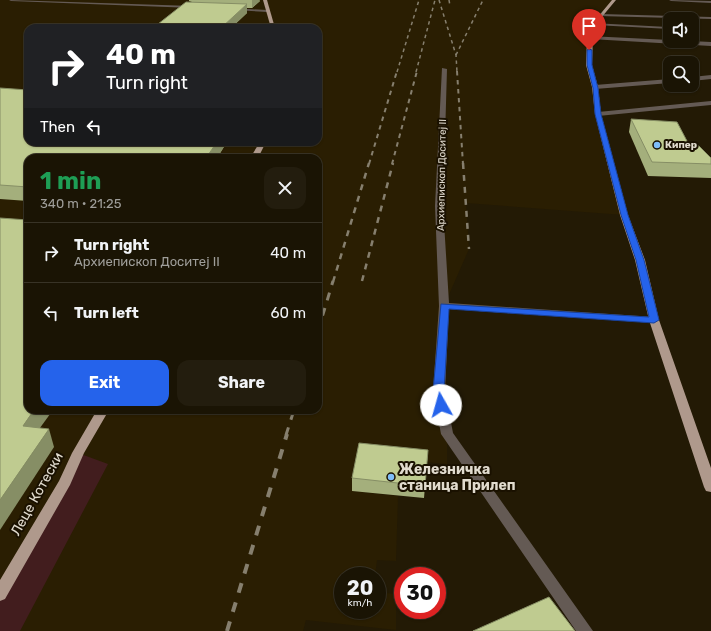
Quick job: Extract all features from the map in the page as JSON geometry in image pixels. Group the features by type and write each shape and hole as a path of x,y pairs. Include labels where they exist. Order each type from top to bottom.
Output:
{"main road":[{"path":"265,0 267,11 272,24"},
{"path":"614,0 594,24 590,37 589,65 595,88 598,114 624,215 640,260 654,320 711,487"},
{"name":"Леце Котески","path":"0,594 65,482 78,452 101,414"}],"street":[{"path":"11,0 200,7"},
{"path":"671,0 711,2"},
{"path":"229,8 267,11"},
{"path":"600,15 711,18"},
{"path":"594,24 663,28"},
{"path":"590,37 711,44"},
{"name":"Архиепископ Доситеј II","path":"444,68 439,206 444,306 438,391 447,434 585,631"},
{"path":"699,78 711,77"},
{"path":"595,88 663,82"},
{"path":"598,114 711,103"},
{"path":"444,306 654,320"}],"shaded area":[{"path":"0,0 614,0 594,24 589,50 598,114 624,215 466,203 469,249 444,306 439,391 447,434 447,464 359,456 352,491 398,496 396,561 377,560 376,567 334,567 334,619 386,619 386,593 394,594 394,619 396,619 396,630 306,620 303,631 0,631"},
{"path":"78,453 108,464 20,631 0,631 0,594"}],"building":[{"path":"186,2 247,4 225,24 158,24"},
{"path":"0,88 24,90 24,146 214,146 209,154 24,154 24,187 0,185"},
{"path":"631,119 677,122 688,143 696,143 711,158 711,164 652,162"},
{"path":"0,218 24,220 24,414 31,414 23,426 49,429 0,500"},
{"name":"Железничка станица Прилеп","path":"359,443 428,450 425,486 352,478"},
{"path":"549,597 575,631 473,631"}],"railway":[{"path":"397,72 419,0"},
{"path":"416,72 435,0"},
{"path":"439,0 456,55"},
{"path":"449,0 450,6"},
{"path":"456,55 483,0"},
{"path":"456,55 457,72"},
{"path":"369,164 397,71"},
{"path":"392,164 417,71"},
{"path":"457,71 463,164"},
{"path":"333,282 369,163"},
{"path":"362,281 393,163"},
{"path":"463,163 469,249"},
{"path":"322,318 333,281"},
{"path":"286,435 293,414"},
{"path":"227,631 287,434"}],"place":[{"name":"Кипер","path":"657,145"},
{"name":"Железничка станица Прилеп","path":"391,477"}],"route":[{"path":"441,405 438,391 444,306 654,320 640,260 624,215 598,114 595,88 589,65 589,50"}]}
